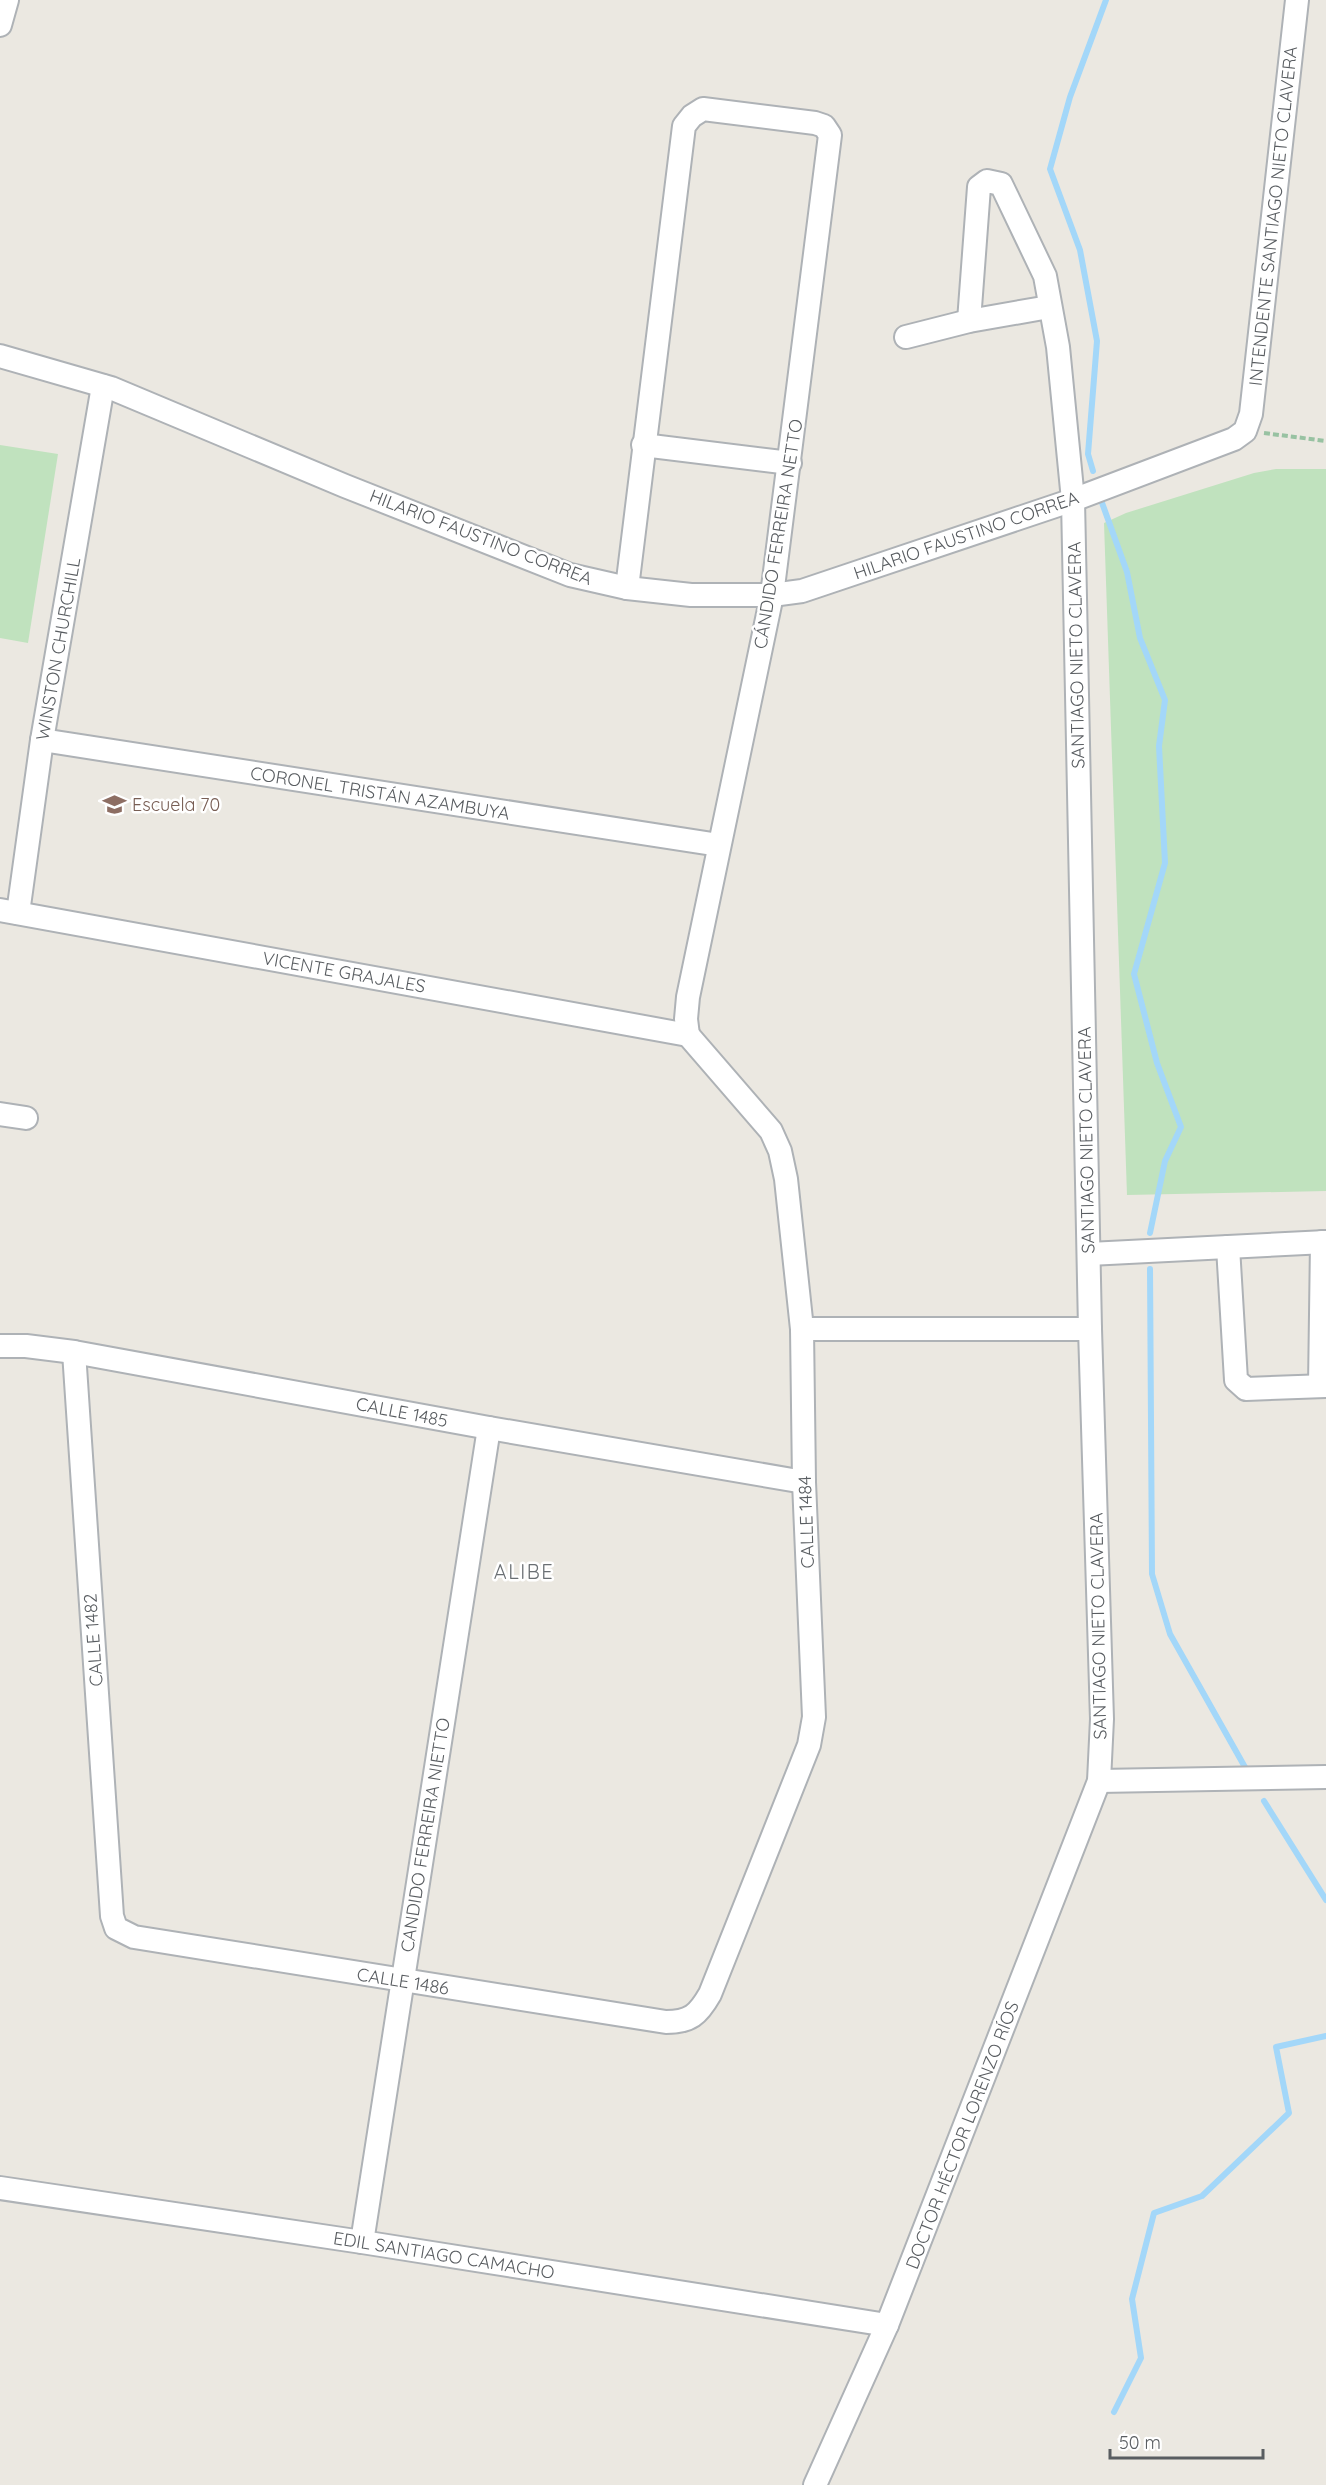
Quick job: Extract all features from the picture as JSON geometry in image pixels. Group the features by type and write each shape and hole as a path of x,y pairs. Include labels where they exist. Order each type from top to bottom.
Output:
{"street":[{"path":"0,26 7,0"},
{"name":"INTENDENTE SANTIAGO NIETO CLAVERA","path":"1245,431 1251,414 1298,0"},
{"name":"CÁNDIDO FERREIRA NETTO","path":"643,445 684,126 692,116 703,109 824,126 830,135 772,596 688,997 686,1019 688,1035"},
{"name":"SANTIAGO NIETO CLAVERA","path":"969,321 979,187 987,181 1001,184 1045,276 1058,347 1073,500 1090,1329 1102,1719 1099,1781"},
{"path":"906,337 969,321 1049,307"},
{"name":"HILARIO FAUSTINO CORREA","path":"0,356 104,386 570,575 627,588 691,596 772,596 802,591 1073,500 1234,439 1245,431"},
{"name":"WINSTON CHURCHILL","path":"9,911 42,740 104,386"},
{"path":"627,588 643,445 790,463"},
{"name":"CORONEL TRISTÁN AZAMBUYA","path":"42,740 719,845"},
{"name":"VICENTE GRAJALES","path":"9,911 688,1035"},
{"name":"CALLE 1484","path":"688,1035 771,1131 780,1151 786,1179 802,1329 804,1482 814,1717 809,1745 710,1994 692,2017"},
{"path":"0,1114 26,1118"},
{"path":"1089,1254 1324,1242 1323,1386 1246,1389 1236,1380 1228,1247"},
{"path":"802,1329 1090,1329"},
{"name":"CALLE 1485","path":"0,1346 26,1346 74,1352 489,1428 804,1482"},
{"name":"CALLE 1482","path":"74,1352 112,1916 116,1928"},
{"name":"CANDIDO FERREIRA NIETTO","path":"362,2242 489,1428"},
{"path":"1099,1781 1326,1777"},
{"name":"DOCTOR HÉCTOR LORENZO RÍOS","path":"815,2485 887,2325 1099,1781"},
{"name":"CALLE 1486","path":"116,1928 134,1937 666,2022 681,2022 692,2017"},
{"name":"EDIL SANTIAGO CAMACHO","path":"0,2188 362,2242 887,2325"}],"path":[{"path":"1245,431 1326,441"}],"green space":[{"path":"0,445 58,454 28,643 0,638"},
{"path":"1276,469 1326,469 1326,1191 1127,1195 1104,523 1126,513 1254,473"}],"waterway":[{"path":"1093,471 1088,454 1097,341 1080,250 1050,169 1070,97 1106,0"},
{"path":"1101,500 1127,572 1140,638 1165,700 1159,746 1165,863 1134,974 1157,1063 1181,1127 1165,1161 1150,1233"},
{"path":"1150,1269 1152,1574 1170,1634 1246,1769"},
{"path":"1264,1801 1326,1900"},
{"path":"1114,2412 1141,2358 1132,2299 1154,2213 1202,2196 1289,2113 1276,2047 1326,2036"}],"place":[{"name":"Escuela 70","path":"114,804"}],"district":[{"name":"ALIBE","path":"524,1571"}]}
